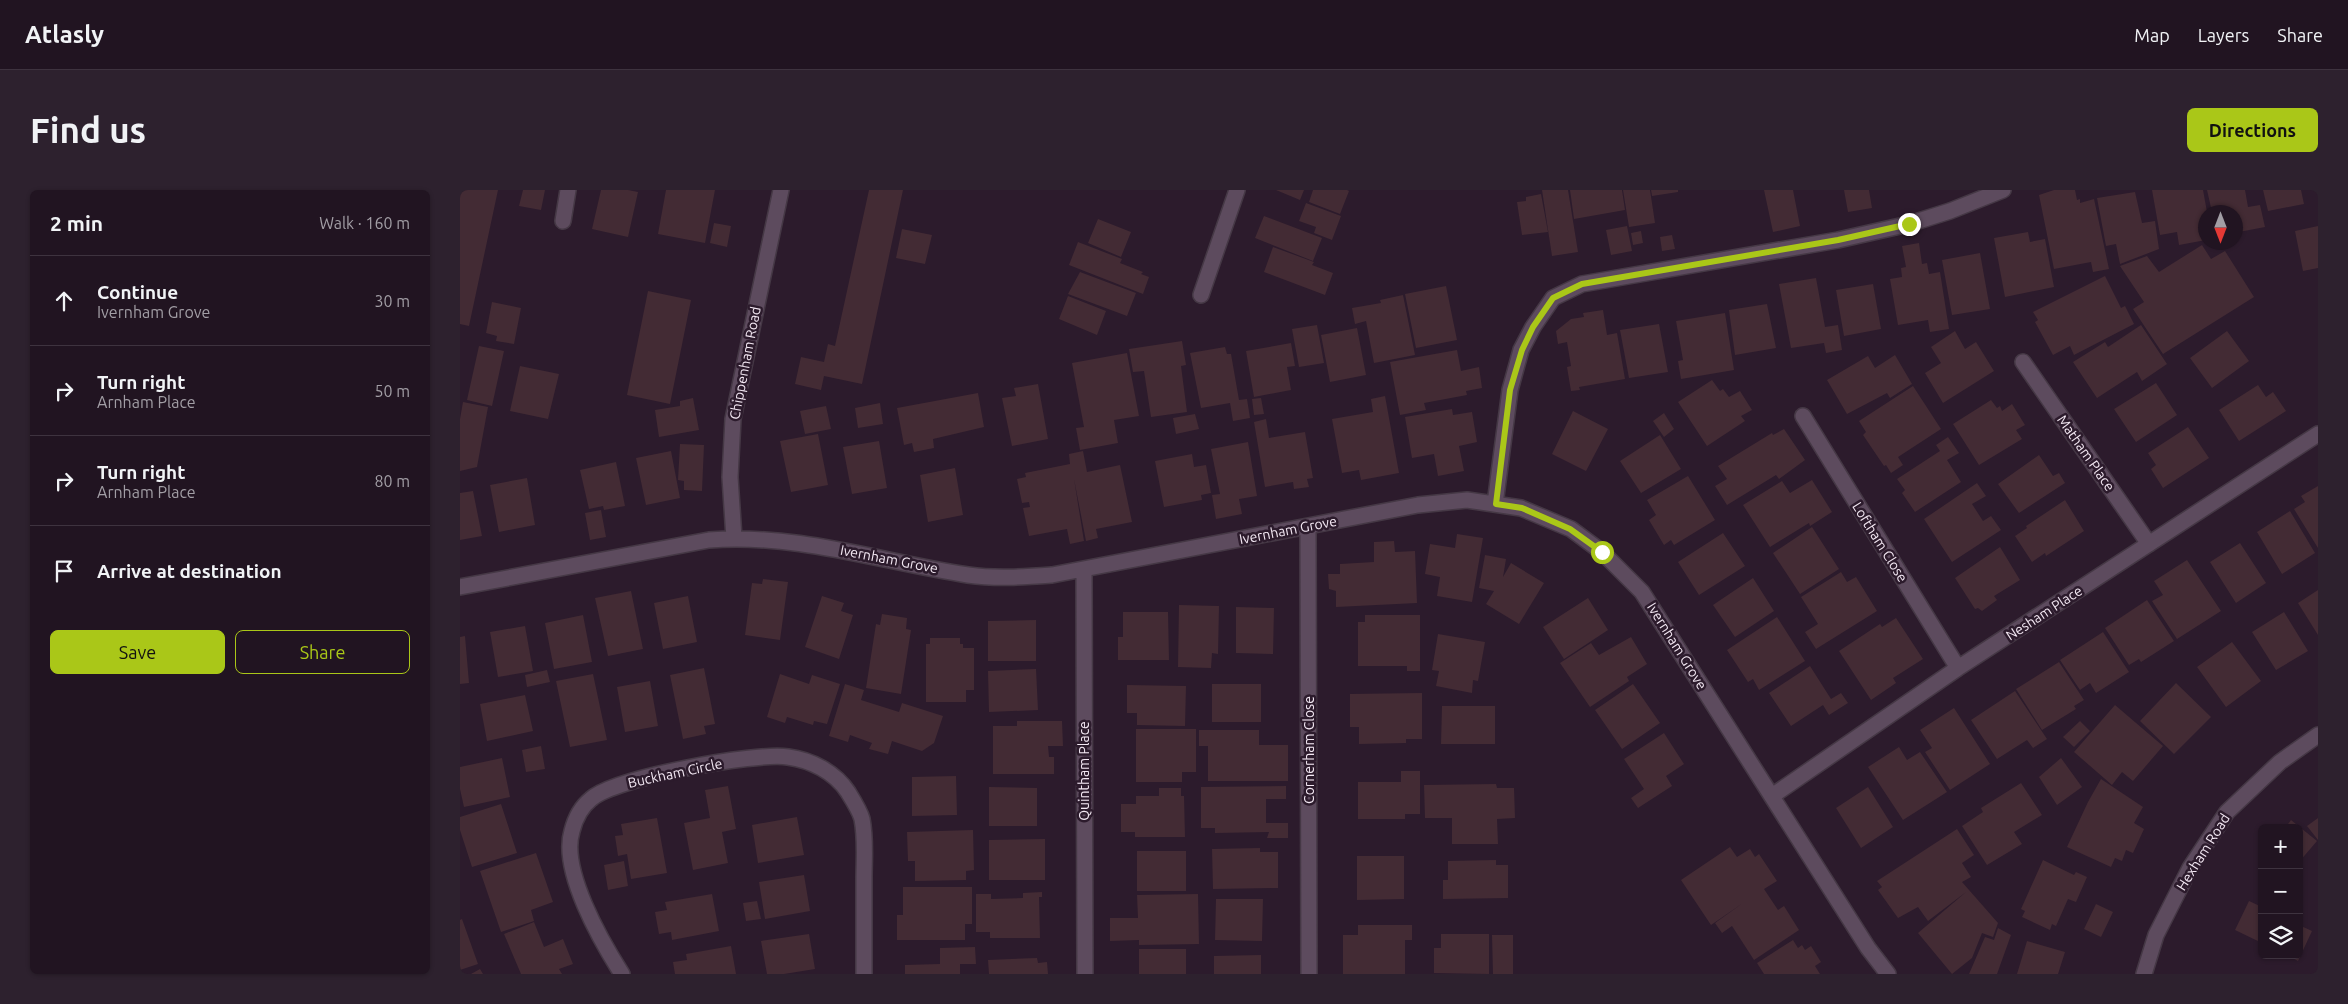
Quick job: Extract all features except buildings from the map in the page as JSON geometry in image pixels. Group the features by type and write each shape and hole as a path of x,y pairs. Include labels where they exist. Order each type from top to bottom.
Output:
{"street":[{"path":"562,221 568,190"},
{"name":"Chippenham Road","path":"734,538 730,477 733,420 781,190"},
{"path":"1201,294 1237,190"},
{"path":"1496,504 1510,390 1522,350 1533,327 1553,298 1582,284 1838,240 1909,224 1950,211 2003,190"},
{"name":"Matham Place","path":"2023,362 2149,544"},
{"name":"Loftham Close","path":"1803,416 1958,668"},
{"name":"Nesham Place","path":"1772,796 1958,668 2318,434"},
{"name":"Ivernham Grove","path":"460,587 709,540 734,538 819,546 970,575 1017,577 1052,575 1418,505 1467,500 1522,508 1570,529 1602,552 1642,592 1868,948 1888,974"},
{"name":"Cornerham Close","path":"1308,527 1309,974"},
{"name":"Quintham Place","path":"1084,569 1085,974"},
{"name":"Hexham Road","path":"2144,974 2156,935 2190,868 2228,812 2280,762 2318,735"},
{"name":"Buckham Circle","path":"622,974 609,953 573,876 569,855 571,833 579,812 591,798 612,787 711,762 786,756 812,762 833,776 847,791 862,817 864,840 864,974"}],"route":[{"path":"1602,552 1570,529 1522,508 1496,504 1510,390 1522,350 1533,327 1553,298 1582,284 1838,240 1909,224"}]}
